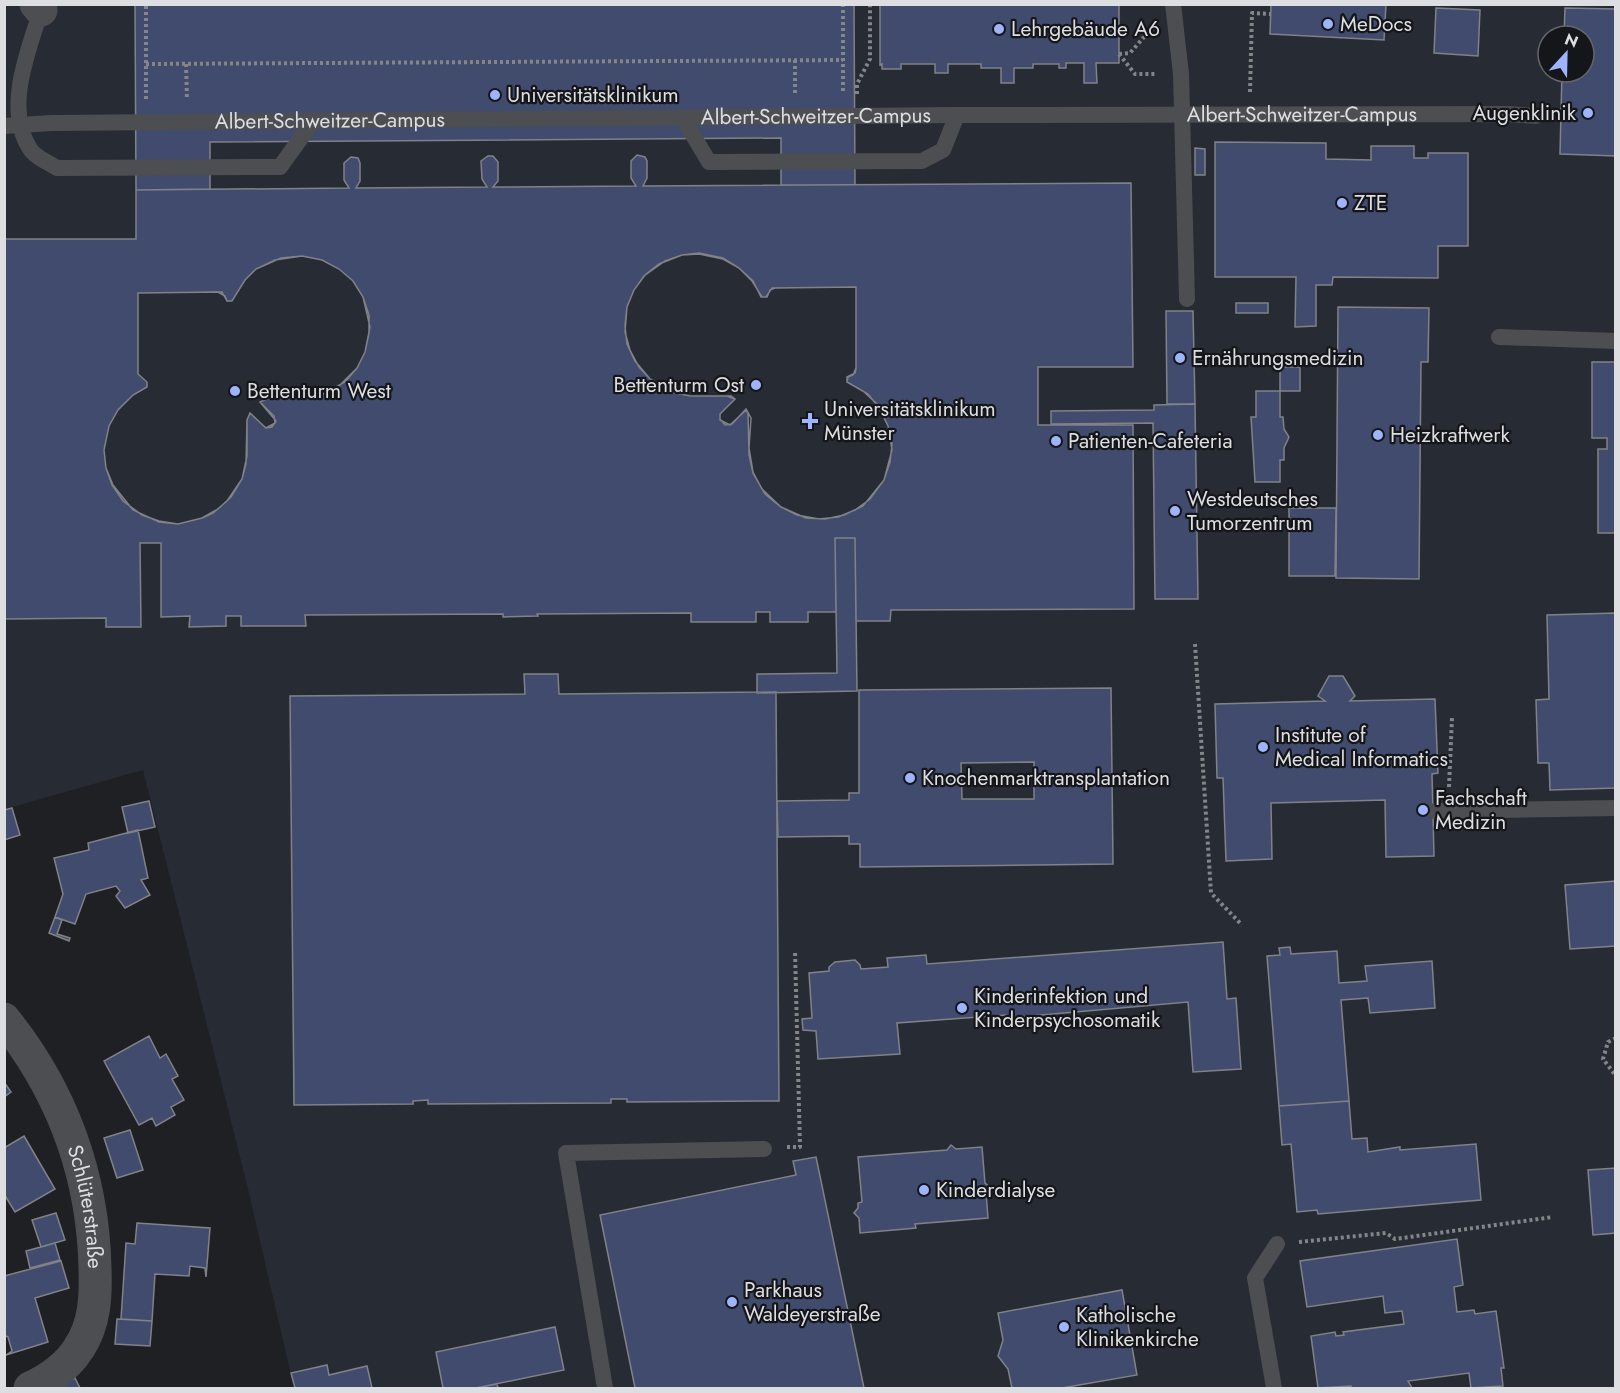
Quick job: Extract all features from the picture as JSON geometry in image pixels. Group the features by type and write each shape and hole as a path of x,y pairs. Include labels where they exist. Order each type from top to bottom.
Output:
{"street":[{"name":"Schlüterstraße","path":"4,1019 36,1063 66,1120 85,1181 94,1248 95,1293 88,1331 70,1360 30,1389"}],"lane":[{"path":"1173,4 1181,74 1187,299"},
{"path":"39,7 22,71 12,126 31,152 57,168 280,167 314,120"},
{"name":"Albert-Schweitzer-Campus","path":"12,126 314,120 957,115 1506,114 1536,116"},
{"path":"682,117 709,162 864,162 922,161 943,150 957,115"},
{"path":"1499,336 1616,341"},
{"path":"1434,811 1616,808"},
{"path":"605,1389 566,1153 764,1149"},
{"path":"1274,1389 1255,1278 1277,1244"}],"path":[{"path":"146,4 146,50"},
{"path":"843,4 843,43"},
{"path":"857,116 857,84 870,59 870,4"},
{"path":"1250,116 1252,13 1271,14"},
{"path":"1135,74 1119,54 1130,53 1158,21"},
{"path":"146,64 843,60"},
{"path":"1195,644 1211,893 1242,925"},
{"path":"1452,718 1449,785 1454,811"},
{"path":"764,1149 801,1146 795,951"},
{"path":"1616,1038 1608,1042 1603,1059 1616,1076"},
{"path":"1277,1244 1386,1233 1395,1239 1553,1217"}],"shaded area":[{"name":"Universitätsklinikum Münster","path":"5,5 1615,5 1615,1388 294,1388 248,1189 143,770 5,809"}],"building":[{"name":"Universitätsklinikum","path":"135,4 854,4 855,185 781,185 781,138 210,142 210,189 136,190"},
{"name":"Lehrgebäude A6","path":"880,4 1119,4 1119,63 1096,63 1097,83 1084,83 1084,63 1066,63 1066,68 1059,68 1059,64 1033,64 1033,68 1014,68 1014,83 1001,83 1001,68 981,68 981,64 948,64 948,73 935,73 935,64 901,64 901,69 882,69 882,64 880,65"},
{"name":"MeDocs","path":"1271,4 1386,4 1384,40 1270,34"},
{"path":"1436,8 1480,10 1478,56 1434,53"},
{"name":"Augenklinik","path":"1565,8 1616,9 1616,156 1560,154 1562,84 1596,84 1596,24 1564,24"},
{"name":"ZTE","path":"1215,142 1326,143 1326,159 1371,160 1371,146 1414,146 1414,158 1428,158 1428,153 1468,153 1468,246 1438,246 1438,278 1333,277 1332,285 1316,285 1316,326 1295,327 1296,277 1215,277"},
{"path":"1195,148 1205,149 1205,175 1195,175"},
{"path":"637,155 645,157 647,161 647,178 643,186 1131,183 1133,367 1038,367 1038,425 1133,425 1134,609 891,610 890,621 856,621 855,538 835,538 836,612 808,612 808,622 770,622 770,612 756,612 756,622 691,622 691,613 537,614 538,616 503,617 503,614 305,615 306,626 241,626 241,616 226,616 226,626 189,627 190,616 161,617 161,543 140,543 141,627 106,627 106,618 4,619 4,239 136,239 136,190 349,188 344,180 344,163 351,157 358,158 360,163 360,181 356,188 487,187 482,179 481,161 488,156 493,156 498,162 498,181 493,187 636,186 631,178 631,161","holes":["699,253 723,258 739,268 752,281 762,297 766,297 772,288 856,287 856,368 853,375 848,377 847,382 868,394 880,409 888,426 892,444 890,462 884,480 870,499 855,510 838,517 819,519 797,515 781,507 762,489 753,472 749,448 751,418 746,409 732,424 725,425 720,419 720,414 735,399 731,396 690,396 671,391 650,379 639,367 630,350 625,332 627,307 634,290 645,275 659,264 682,255","302,256 322,260 339,269 353,281 363,297 370,327 365,352 357,368 339,386 323,394 305,398 269,398 260,402 276,421 272,427 266,428 250,413 247,420 247,456 242,479 231,497 218,509 202,518 178,524 142,515 123,501 112,485 106,468 104,450 109,426 118,410 133,395 147,387 147,382 138,374 138,293 218,292 225,296 227,301 232,301 245,280 256,269 281,258"]},
{"name":"Bettenturm Ost","path":"699,253 723,258 739,268 752,281 762,297 766,297 772,288 856,287 856,368 853,375 848,377 847,382 868,394 880,409 888,426 892,444 890,462 884,480 870,499 855,510 838,517 819,519 797,515 781,507 762,489 753,472 749,448 751,418 746,409 732,424 725,425 720,419 720,414 735,399 731,396 690,396 671,391 650,379 639,367 630,350 625,332 627,307 634,290 645,275 659,264 682,255"},
{"name":"Bettenturm Ost","path":"699,254 723,259 739,268 753,281 761,297 767,297 770,290 775,288 856,287 856,369 855,373 847,377 847,382 863,391 877,404 888,426 892,450 884,480 863,506 844,515 825,519 806,518 781,507 765,494 753,473 749,455 746,410 730,425 720,420 720,414 735,399 727,396 690,396 671,392 651,380 635,361 627,344 625,326 627,307 634,290 644,276 665,261 682,255"},
{"name":"Bettenturm West","path":"302,256 322,260 339,269 353,281 363,297 370,327 365,352 357,368 339,386 323,394 305,398 269,398 260,402 276,421 272,427 266,428 250,413 247,420 247,456 242,479 231,497 218,509 202,518 178,524 142,515 123,501 112,485 106,468 104,450 109,426 118,410 133,395 147,387 147,382 138,374 138,293 218,292 225,296 227,301 232,301 245,280 256,269 281,258"},
{"name":"Bettenturm West","path":"302,256 322,260 339,269 353,281 363,297 369,315 369,333 365,352 357,368 345,382 323,394 305,398 269,398 260,402 274,416 275,423 266,428 250,413 247,420 246,464 242,479 227,501 213,513 178,524 159,522 133,510 113,485 106,468 104,450 109,426 118,410 133,395 147,387 147,382 138,374 138,293 222,292 227,301 232,301 245,280 256,269 275,260"},
{"path":"1236,303 1268,303 1268,313 1236,313"},
{"name":"Heizkraftwerk","path":"1338,307 1429,308 1428,362 1421,362 1419,579 1336,578"},
{"name":"Ernährungsmedizin","path":"1166,311 1193,311 1195,404 1167,404"},
{"path":"1592,362 1616,362 1616,533 1598,533 1598,449 1607,449 1607,438 1592,438"},
{"path":"1280,367 1300,367 1300,391 1280,391"},
{"path":"1256,391 1280,391 1280,417 1283,417 1284,429 1289,437 1284,448 1284,460 1280,460 1280,482 1255,482 1251,417 1256,417"},
{"name":"Westdeutsches Tumorzentrum","path":"1195,404 1198,599 1155,599 1153,423 1051,424 1051,411 1154,410 1154,405"},
{"path":"1251,496 1268,497 1268,503 1251,503"},
{"path":"1289,508 1336,508 1335,576 1289,576"},
{"path":"835,538 855,538 857,691 757,693 757,674 837,673"},
{"path":"1616,613 1616,788 1550,790 1549,763 1538,763 1536,700 1549,699 1547,615"},
{"path":"524,674 558,674 559,694 776,692 779,1101 627,1102 627,1099 611,1099 611,1103 428,1104 428,1100 413,1101 413,1104 294,1105 290,696 525,694"},
{"path":"1329,676 1343,676 1355,696 1350,701 1435,699 1438,773 1432,774 1434,856 1386,857 1385,800 1271,803 1272,859 1226,861 1223,778 1217,778 1215,704 1325,701 1318,696"},
{"name":"Knochenmarktransplantation","path":"1111,688 1113,864 860,867 860,844 849,844 849,836 778,837 777,801 849,800 849,793 859,793 859,690","holes":["1034,762 1034,799 962,799 961,763"]},
{"path":"149,801 155,827 128,833 122,807"},
{"path":"12,808 20,835 4,840 4,810"},
{"path":"138,830 148,878 141,880 150,895 125,908 116,896 120,891 116,886 86,894 75,924 55,917 63,894 54,858 89,850 88,843"},
{"path":"1616,881 1616,946 1570,949 1565,885"},
{"path":"55,917 62,920 57,934 70,938 69,941 49,933"},
{"name":"Kinderinfektion und Kinderpsychosomatik","path":"1223,942 1227,999 1236,998 1241,1069 1193,1072 1188,1002 1007,1018 1006,1015 897,1023 900,1054 818,1059 816,1031 803,1030 802,1019 812,1018 809,973 829,971 829,967 835,962 855,960 861,969 888,967 887,958 926,955 927,964"},
{"path":"1290,947 1291,954 1337,951 1339,983 1367,981 1365,966 1432,961 1435,1008 1370,1013 1368,998 1341,1000 1349,1101 1279,1106 1267,956 1280,955 1279,948"},
{"path":"149,1036 160,1058 166,1054 178,1076 172,1079 184,1100 171,1107 175,1115 156,1126 152,1118 139,1125 104,1061"},
{"path":"4,1082 11,1092 4,1097"},
{"path":"1349,1101 1352,1139 1367,1138 1368,1152 1400,1147 1400,1150 1476,1144 1481,1200 1318,1214 1317,1210 1297,1212 1291,1144 1282,1145 1279,1106"},
{"path":"130,1130 143,1170 117,1178 104,1138"},
{"path":"24,1136 55,1189 15,1212 4,1194 4,1148"},
{"name":"Kinderdialyse","path":"951,1145 956,1149 982,1147 985,1183 990,1187 986,1192 988,1218 915,1224 916,1228 860,1233 859,1218 854,1213 858,1208 858,1203 862,1202 858,1157 947,1150"},
{"name":"Parkhaus Waldeyerstraße","path":"816,1157 864,1388 635,1388 600,1215 796,1175 793,1161"},
{"path":"1616,1168 1616,1233 1593,1235 1588,1170"},
{"path":"56,1213 65,1240 41,1247 32,1220"},
{"path":"137,1223 210,1228 206,1277 205,1268 190,1266 189,1276 155,1274 152,1321 121,1319 126,1243 135,1244"},
{"path":"1457,1239 1463,1285 1454,1287 1457,1312 1474,1310 1475,1314 1496,1311 1504,1368 1501,1368 1503,1386 1471,1388 1469,1373 1408,1381 1412,1388 1351,1388 1351,1386 1318,1388 1311,1336 1335,1332 1336,1336 1344,1335 1343,1332 1404,1324 1402,1311 1385,1313 1383,1296 1307,1307 1300,1261"},
{"path":"55,1243 60,1260 30,1268 26,1251"},
{"path":"61,1261 69,1288 35,1298 48,1342 6,1355 12,1351 8,1337 4,1335 4,1276"},
{"name":"Katholische Klinikenkirche","path":"1122,1290 1137,1375 1062,1388 1012,1388 1008,1369 998,1356 1003,1340 998,1313"},
{"path":"117,1319 152,1321 150,1346 115,1344"},
{"path":"555,1327 564,1370 476,1388 443,1388 436,1352"},
{"path":"327,1365 329,1375 367,1366 372,1388 295,1388 291,1373"},
{"path":"75,1378 80,1388 64,1388 62,1383"},
{"path":"497,1384 498,1388 476,1388"}],"place":[{"name":"MeDocs","path":"1328,24"},
{"name":"Lehrgebäude A6","path":"999,29"},
{"name":"Universitätsklinikum","path":"495,95"},
{"name":"Augenklinik","path":"1588,113"},
{"name":"ZTE","path":"1342,203"},
{"name":"Ernährungsmedizin","path":"1180,358"},
{"name":"Bettenturm Ost","path":"756,385"},
{"name":"Bettenturm West","path":"235,391"},
{"name":"Universitätsklinikum Münster","path":"810,421"},
{"name":"Heizkraftwerk","path":"1378,435"},
{"name":"Patienten-Cafeteria","path":"1056,441"},
{"name":"Westdeutsches Tumorzentrum","path":"1175,511"},
{"name":"Institute of Medical Informatics","path":"1263,747"},
{"name":"Knochenmarktransplantation","path":"910,778"},
{"name":"Fachschaft Medizin","path":"1423,810"},
{"name":"Kinderinfektion und Kinderpsychosomatik","path":"962,1008"},
{"name":"Kinderdialyse","path":"924,1190"},
{"name":"Parkhaus Waldeyerstraße","path":"732,1302"},
{"name":"Katholische Klinikenkirche","path":"1064,1327"}]}
